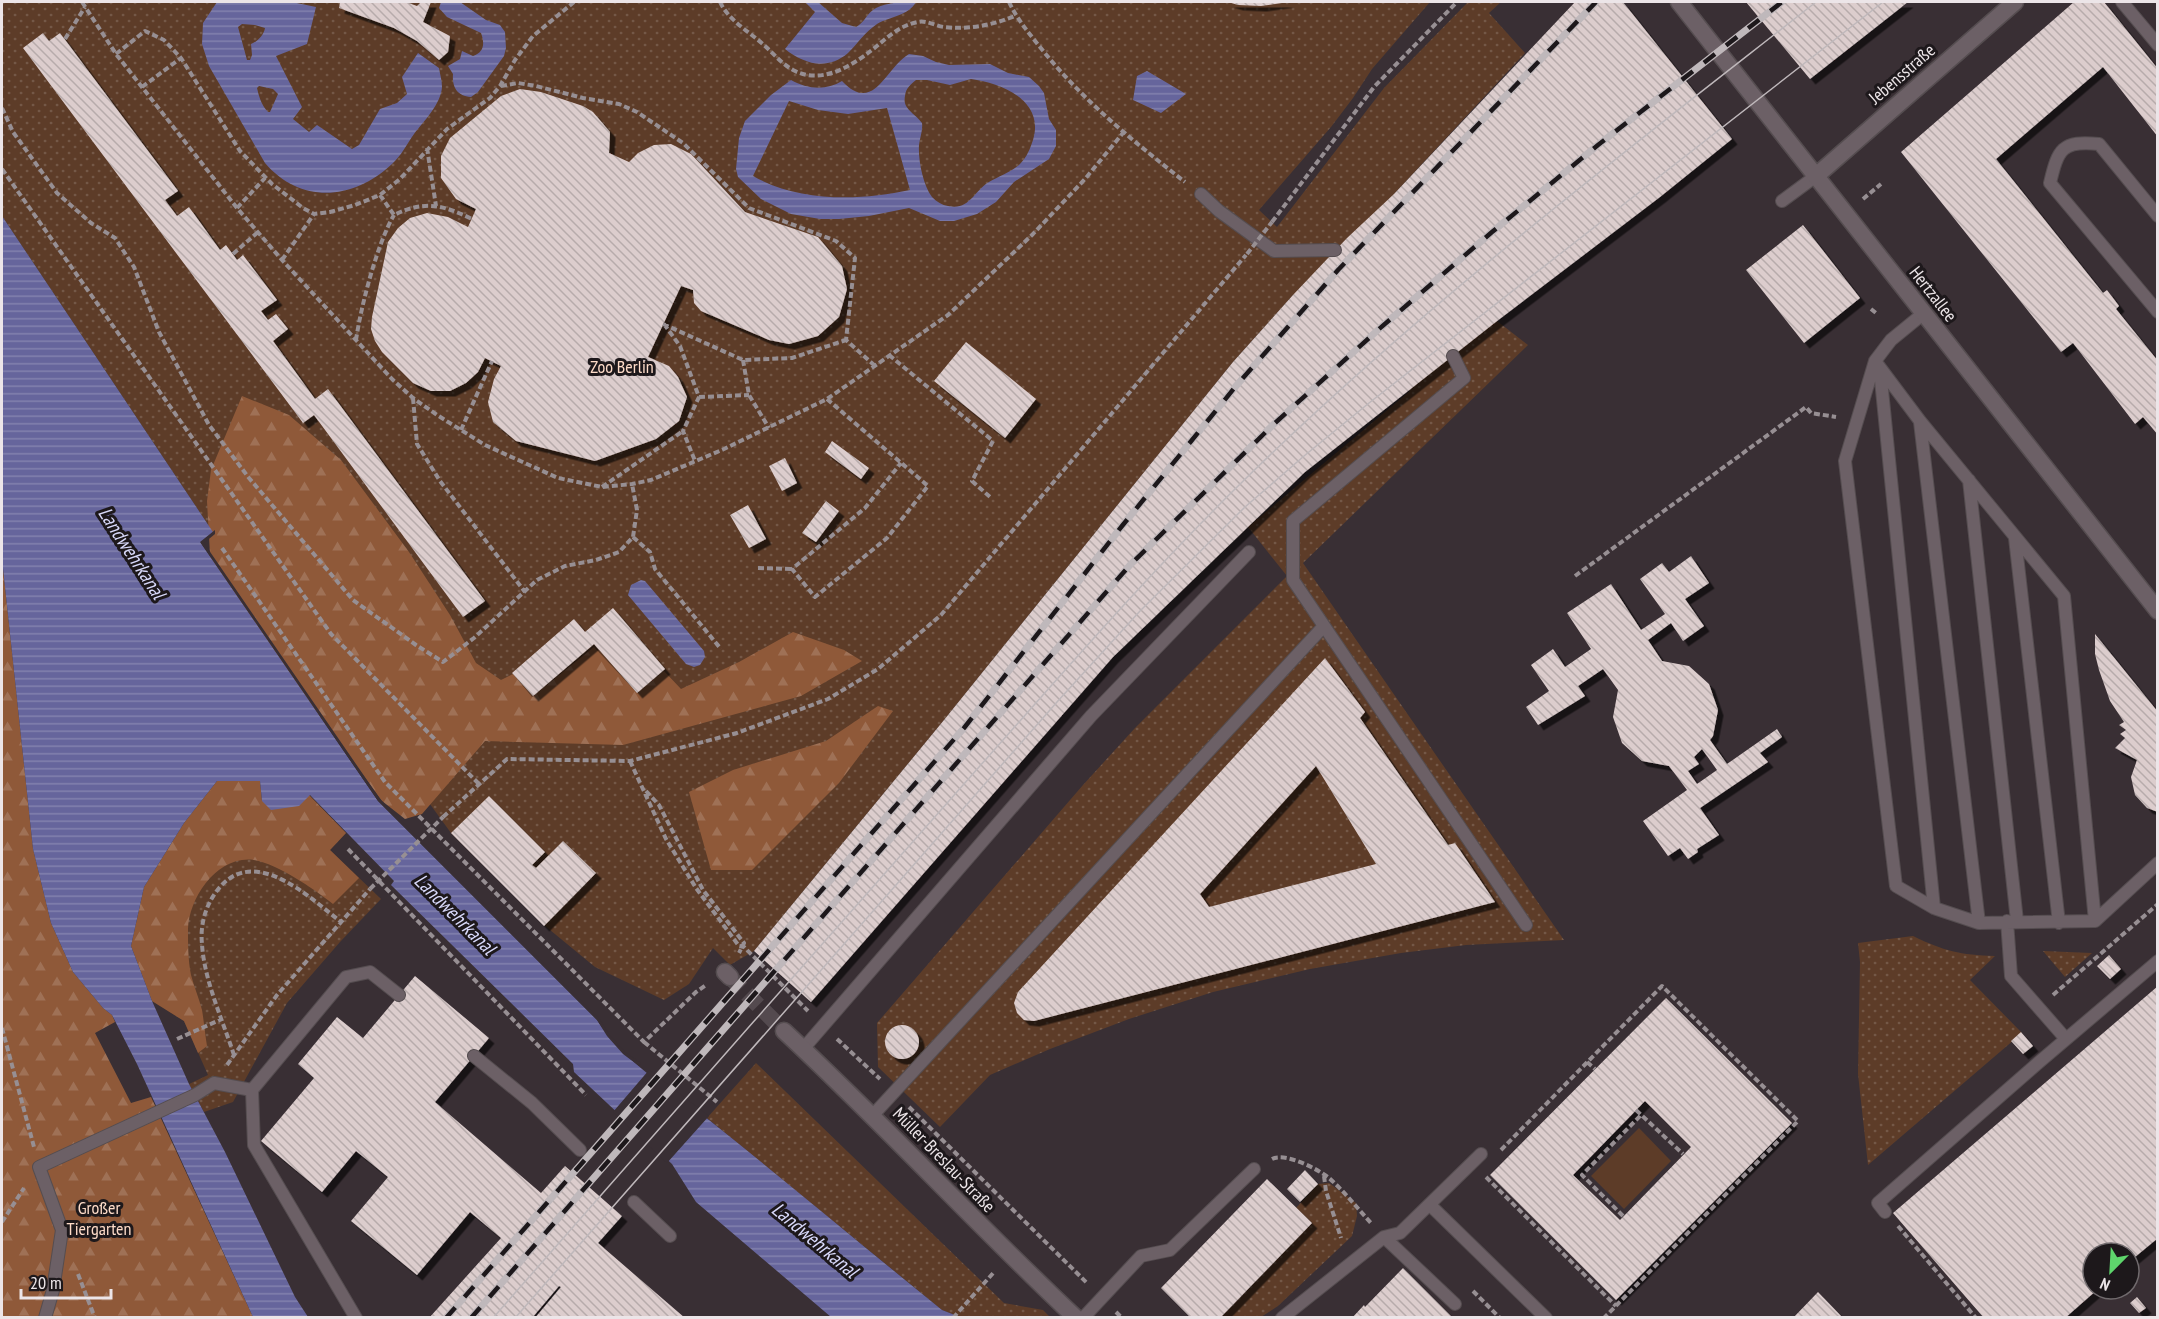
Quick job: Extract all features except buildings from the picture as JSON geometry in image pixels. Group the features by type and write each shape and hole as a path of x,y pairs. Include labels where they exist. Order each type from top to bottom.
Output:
{"street":[{"name":"Hertzallee","path":"1679,2 2157,611"},
{"name":"Jebensstraße","path":"1816,176 2014,2"},
{"name":"Müller-Breslau-Straße","path":"784,1031 873,1115 1010,1256 1076,1317"}],"lane":[{"path":"2122,2 2157,45"},
{"path":"2157,216 2099,144 2079,142 2067,146 2056,158 2050,183 2157,312"},
{"path":"1782,201 1816,176"},
{"path":"1201,194 1219,211 1274,251 1335,250"},
{"path":"1924,313 1891,340 1877,364 1845,461 1896,886 1934,908 1979,923 2095,921 2157,863"},
{"path":"1453,356 1464,378 1293,521 1293,580 1527,925"},
{"path":"1877,364 1920,421 2064,596 2095,921"},
{"path":"1877,364 1934,908"},
{"path":"1920,421 1979,923"},
{"path":"1968,478 2012,921 2011,976 2067,1039"},
{"path":"2015,536 2059,923"},
{"path":"803,1049 1091,716 1249,552"},
{"path":"873,1115 1323,627"},
{"path":"1885,1212 1878,1203 2157,961"},
{"path":"356,1317 254,1145 252,1090 346,977 370,972 399,995"},
{"path":"474,1056 532,1103 580,1150"},
{"path":"45,1317 53,1290 62,1230 39,1167 195,1095 214,1083 252,1090"},
{"path":"1282,1317 1384,1237 1400,1233 1481,1154"},
{"path":"1083,1317 1141,1256 1170,1250 1254,1169"},
{"path":"634,1202 670,1236"},
{"path":"1430,1204 1546,1317"},
{"path":"1384,1237 1455,1304"}],"path":[{"path":"82,2 116,54 237,208 356,341 413,398 485,445 558,478 602,487 651,480 769,428 826,399 957,307 1033,234 1085,179 1123,133"},
{"path":"116,54 145,31 164,40 181,58 240,151 265,178 314,214 330,212 380,195 400,179 447,129 490,98 533,36 574,2"},
{"path":"720,2 734,19 780,60 792,69 810,76 826,75 841,69 873,49 889,33 914,23 921,21 944,27 972,28 1016,16"},
{"path":"1009,2 1016,16 1053,64 1123,133 1201,194"},
{"path":"341,922 296,887 268,873 251,871 235,875 221,885 210,899 203,919 202,944 206,970 234,1055 277,995 370,889 507,759 630,761 737,733 828,699 887,661 941,615 1247,254 1374,87 1457,2"},
{"path":"65,39 85,7"},
{"path":"142,87 181,58"},
{"path":"500,86 518,83 536,86 619,104 638,112 683,143 749,208 836,241 855,258 846,340"},
{"path":"2,108 13,132 57,193 91,223 115,237 134,267 159,332 209,425 249,478 353,600 443,662 474,638 537,580 565,566 596,560 619,552 633,537 637,510 632,484"},
{"path":"427,148 436,206"},
{"path":"2,169 331,634 480,785"},
{"path":"237,208 265,178"},
{"path":"1861,200 1881,184"},
{"path":"380,195 394,215"},
{"path":"356,341 363,306 388,225 394,215 409,208 436,206 449,208 472,219"},
{"path":"282,260 314,214"},
{"path":"232,254 258,232"},
{"path":"1871,309 1876,313"},
{"path":"602,487 683,431 699,397 680,346 663,324 743,360 792,358 846,340"},
{"path":"846,340 874,365"},
{"path":"889,355 993,441 972,481 990,497"},
{"path":"743,360 749,395 769,428"},
{"path":"461,430 492,361"},
{"path":"699,397 749,395"},
{"path":"413,398 417,444 440,481 525,592"},
{"path":"792,569 815,597 887,538 928,486 826,399"},
{"path":"1575,576 1806,407 1811,413 1836,417"},
{"path":"683,431 695,461"},
{"path":"758,568 792,569 866,508 901,463"},
{"path":"633,537 650,552 655,569 721,649"},
{"path":"222,548 385,782 644,1042 717,1102"},
{"path":"630,761 646,791 666,839 696,888 739,946 744,947 823,1026 894,1092 1122,1317"},
{"path":"644,1042 696,992 727,975 744,947 744,943 703,890 659,805 646,791"},
{"path":"348,849 586,1095"},
{"path":"2039,1007 2157,904"},
{"path":"1481,1154 1489,1162 1662,986 1798,1121 1604,1317"},
{"path":"177,1039 222,1019"},
{"path":"2,1028 39,1167 2,1222"},
{"path":"1587,1062 1595,1069"},
{"path":"1636,1110 1683,1155"},
{"path":"1623,1216 1581,1175 1641,1115"},
{"path":"1254,1169 1278,1156 1289,1157 1324,1175 1384,1237"},
{"path":"1472,1163 1616,1305"},
{"path":"1324,1175 1326,1191 1341,1238"},
{"path":"1606,1206 1610,1202"},
{"path":"2,1210 9,1209"},
{"path":"1885,1212 1976,1317"},
{"path":"954,1317 1010,1256"}],"green space":[{"name":"Zoo Berlin","path":"2,2 1430,2 1372,69 1331,127 1259,210 1277,227 1384,88 1468,2 1501,2 1489,13 1525,53 1394,194 1497,321 1528,345 1303,563 1564,940 1466,945 1401,953 1310,969 1213,992 1129,1019 990,1075 940,1127 878,1067 877,1023 1135,728 1287,576 1248,527 1410,391 1293,295 1233,362 754,951 730,965 713,948 689,984 664,1000 595,967 544,925 451,833 213,532 2,216"},
{"path":"242,396 289,415 341,460 409,552 450,615 476,663 501,680 513,674 532,697 594,647 637,693 664,671 681,689 739,662 793,632 844,650 862,661 801,696 623,745 485,741 422,814 405,819 382,801 211,572 207,501 211,470"},
{"name":"Großer Tiergarten","path":"2,559 33,849 51,923 73,972 103,1008 112,1015 115,1022 95,1033 131,1103 151,1097 253,1317 2,1317"},
{"path":"878,706 893,711 839,783 752,870 711,870 689,792 733,770 826,741"},
{"path":"217,781 260,781 262,801 309,795 346,833 330,850 359,878 333,904 285,872 264,862 241,860 217,871 200,892 194,904 188,929 190,969 202,1010 207,1046 198,1053 184,1021 152,1001 131,946 144,887 184,823"},
{"path":"309,795 346,833 330,850 381,899 287,1003 233,1102 204,1112 189,1084 208,1075 184,1021 152,1001 144,887"},
{"path":"1913,936 1952,951 1995,956 1970,980 2022,1033 1868,1165 1858,1074 1860,962 1858,943"},
{"path":"2043,951 2092,953 2065,977"},
{"path":"756,1063 1004,1303 1043,1310 1050,1317 960,1317 942,1310 707,1118"},
{"path":"1639,1128 1671,1161 1624,1209 1591,1176"},
{"path":"1329,1183 1356,1203 1357,1216 1352,1236 1278,1306 1261,1317 1220,1318 1312,1223 1296,1208 1318,1184"}],"water":[{"path":"217,2 292,2 316,7 307,44 276,56 302,107 293,119 309,132 317,125 352,149 359,145 380,109 397,103 407,94 402,77 418,53 439,68 442,85 439,100 398,157 377,176 345,191 328,193 295,186 279,177 265,163 209,66 202,44 203,23","holes":["242,24 265,28 260,38 251,44 250,60 247,60 238,27","259,86 273,89 278,94 270,112 266,110 261,101 257,88"]},
{"path":"441,2 460,2 486,20 500,25 505,32 504,56 478,92 471,97 462,95 456,90 453,74 448,66 460,59 462,51 473,56 481,50 483,41 481,33 447,17 439,8"},
{"path":"805,2 818,2 842,23 856,27 877,8 894,3 916,2 904,13 873,27 840,59 824,64 808,62 785,49 815,12"},
{"path":"909,54 949,65 990,64 1008,73 1029,77 1044,93 1049,119 1056,130 1056,146 1049,159 1014,182 996,202 977,214 954,221 940,221 909,208 839,219 820,219 791,214 761,199 738,177 736,169 739,138 745,121 771,95 791,80 816,88 842,81 853,90 863,93 879,86","holes":["971,79 995,85 1018,96 1033,115 1035,126 1033,140 1026,156 1016,167 989,182 961,206 948,206 934,199 926,186 919,151 922,123 907,108 905,96 907,89 916,80 950,85","789,101 818,110 848,114 887,108 910,190 870,196 830,197 790,191 753,176"]},
{"path":"1147,71 1186,94 1161,113 1133,100 1137,76"},
{"name":"Landwehrkanal","path":"2,216 213,532 201,543 378,801 597,1020 620,1049 634,1062 738,1143 942,1310 960,1317 831,1317 696,1202 672,1164 574,1072 573,1064 391,885 394,881 310,795 299,806 271,810 262,801 260,781 217,781 184,823 144,887 131,946 152,1001 189,1084 225,1152 295,1297 308,1317 253,1317 137,1064 112,1015 103,1008 73,972 51,923 33,849 2,559"},
{"path":"641,580 645,581 704,651 705,657 700,665 694,667 686,664 628,595 631,585"}],"pier":[{"path":"215,530 215,534 204,543 380,799 599,1018 625,1052 641,1063 639,1066 623,1054 597,1020 378,801 200,542"},
{"path":"649,1070 709,1116 667,1163 613,1112"}],"tunnel":[{"path":"730,977 784,1031"}],"tram line":[{"path":"493,1318 1072,662 1167,558 1233,491 1372,361 1445,299 1592,178 1816,2"},
{"path":"515,1318 1057,702 1140,611 1245,507 1369,403 1883,2"}],"railway":[{"path":"446,1318 964,728 1122,526 1236,386 1338,270 1596,2"},
{"path":"471,1318 1130,565 1275,423 1379,329 1598,145 1782,2"}]}
